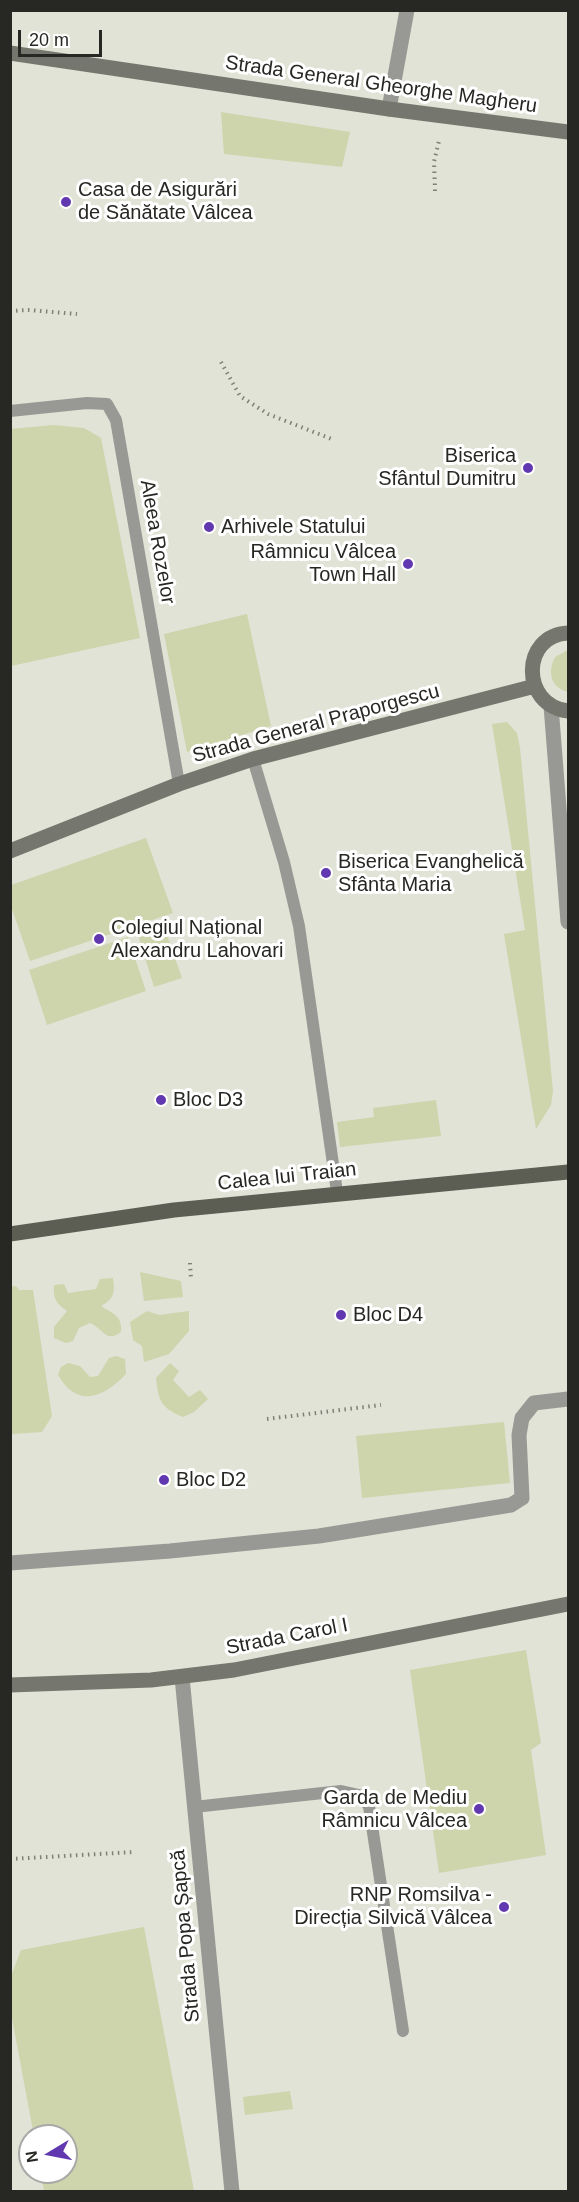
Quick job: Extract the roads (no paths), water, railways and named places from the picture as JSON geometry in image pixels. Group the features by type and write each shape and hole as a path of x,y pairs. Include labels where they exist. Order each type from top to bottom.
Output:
{"main road":[{"name":"Calea lui Traian","path":"10,1234 174,1210 337,1192 568,1172"}],"street":[{"path":"389,109 407,10"},
{"name":"Strada General Gheorghe Magheru","path":"10,53 389,109 568,132"},
{"path":"568,620 540,647 534,659 532,673 535,687 542,698 551,706 568,711"},
{"path":"550,638 568,633"},
{"name":"Strada General Praporgescu","path":"10,851 179,784 253,759 535,687"},
{"path":"551,706 568,922"},
{"path":"10,1563 170,1551 318,1536 511,1505 522,1498 519,1435 522,1418 534,1403 568,1399"},
{"name":"Strada Carol I","path":"10,1685 182,1677 234,1670 568,1604"},
{"name":"Strada Popa Șapcă","path":"182,1677 232,2192"}],"lane":[{"name":"Aleea Rozelor","path":"10,411 87,403 107,404 116,420 179,784"},
{"path":"253,759 284,862 299,926 323,1111 337,1192"},
{"path":"194,1807 341,1791 359,1795 369,1806 403,2031"}],"place":[{"name":"Casa de Asigurări de Sănătate Vâlcea","path":"66,202"},
{"name":"Biserica Sfântul Dumitru","path":"528,468"},
{"name":"Arhivele Statului","path":"209,527"},
{"name":"Râmnicu Vâlcea Town Hall","path":"408,564"},
{"name":"Biserica Evanghelică Sfânta Maria","path":"326,873"},
{"name":"Colegiul Național Alexandru Lahovari","path":"99,939"},
{"name":"Bloc D3","path":"161,1100"},
{"name":"Bloc D4","path":"341,1315"},
{"name":"Bloc D2","path":"164,1480"},
{"name":"Garda de Mediu Râmnicu Vâlcea","path":"479,1809"},
{"name":"RNP Romsilva - Direcția Silvică Vâlcea","path":"504,1907"}]}
